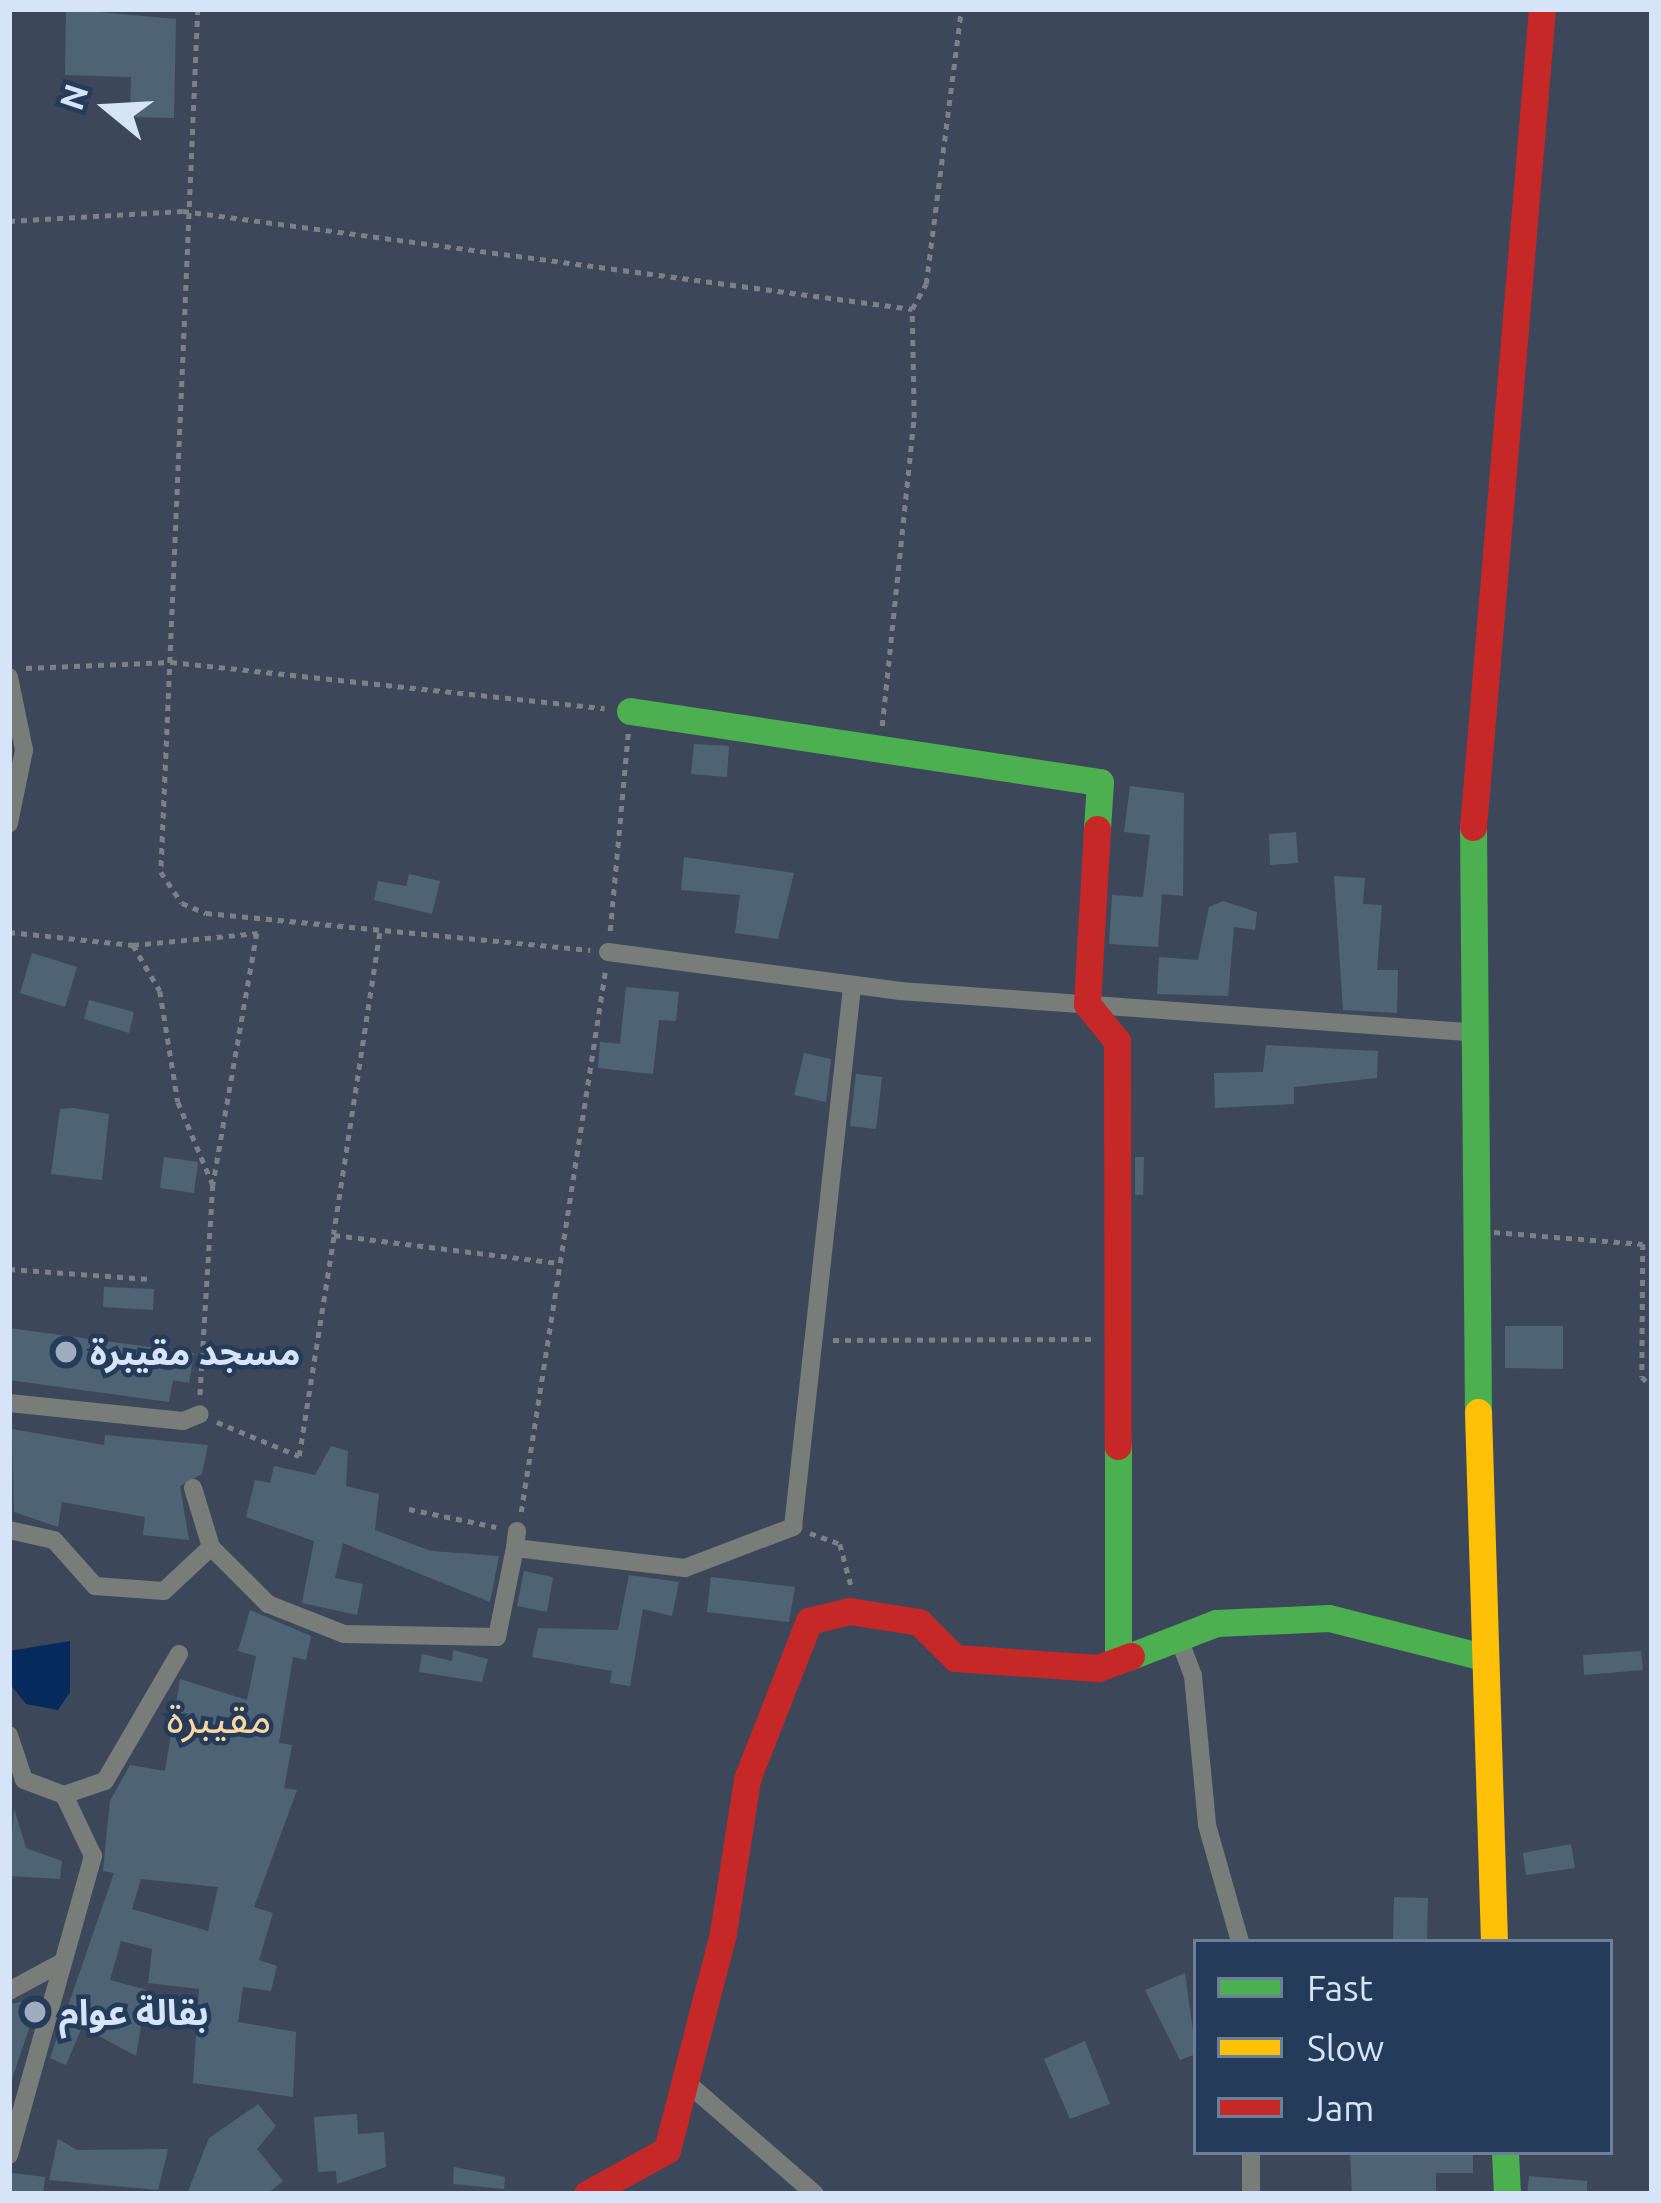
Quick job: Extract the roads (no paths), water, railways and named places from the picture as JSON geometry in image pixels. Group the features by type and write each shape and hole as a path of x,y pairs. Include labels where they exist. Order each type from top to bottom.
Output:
{"street":[{"path":"1494,1939 1479,1656 1476,1232 1467,1032 1477,679 1542,9"},
{"path":"9,677 24,750 9,823"},
{"path":"630,711 880,744 1100,782 1087,1004 1117,1041 1118,1656"},
{"path":"608,952 852,987 1467,1032"},
{"path":"193,1488 211,1547 268,1604 344,1634 491,1640 516,1540 685,1568 793,1527 808,1339 852,987"},
{"path":"9,1403 183,1421 200,1414"},
{"path":"9,1530 53,1540 95,1586 164,1591 211,1547"},
{"path":"587,2194 667,2150 747,1779 809,1621 849,1611 920,1622 955,1658 1099,1668 1118,1656 1178,1636 1329,1618 1479,1656"},
{"path":"1178,1636 1193,1676 1207,1825 1239,1939"},
{"path":"9,1735 24,1780 64,1795 104,1780 179,1654"},
{"path":"9,2155 93,1856 64,1795"},
{"path":"12,1984 59,1964"},
{"path":"685,2081 815,2194"},
{"path":"1251,2155 1252,2194"},
{"path":"1505,2155 1507,2194"}],"water":[{"path":"70,1641 70,1692 58,1710 26,1704 9,1683 9,1651"}],"place":[{"name":"مسجد مقيبرة","path":"66,1352"},
{"name":"بقالة عوام","path":"35,2012"}],"district":[{"name":"مقيبرة","path":"219,1718"}]}
